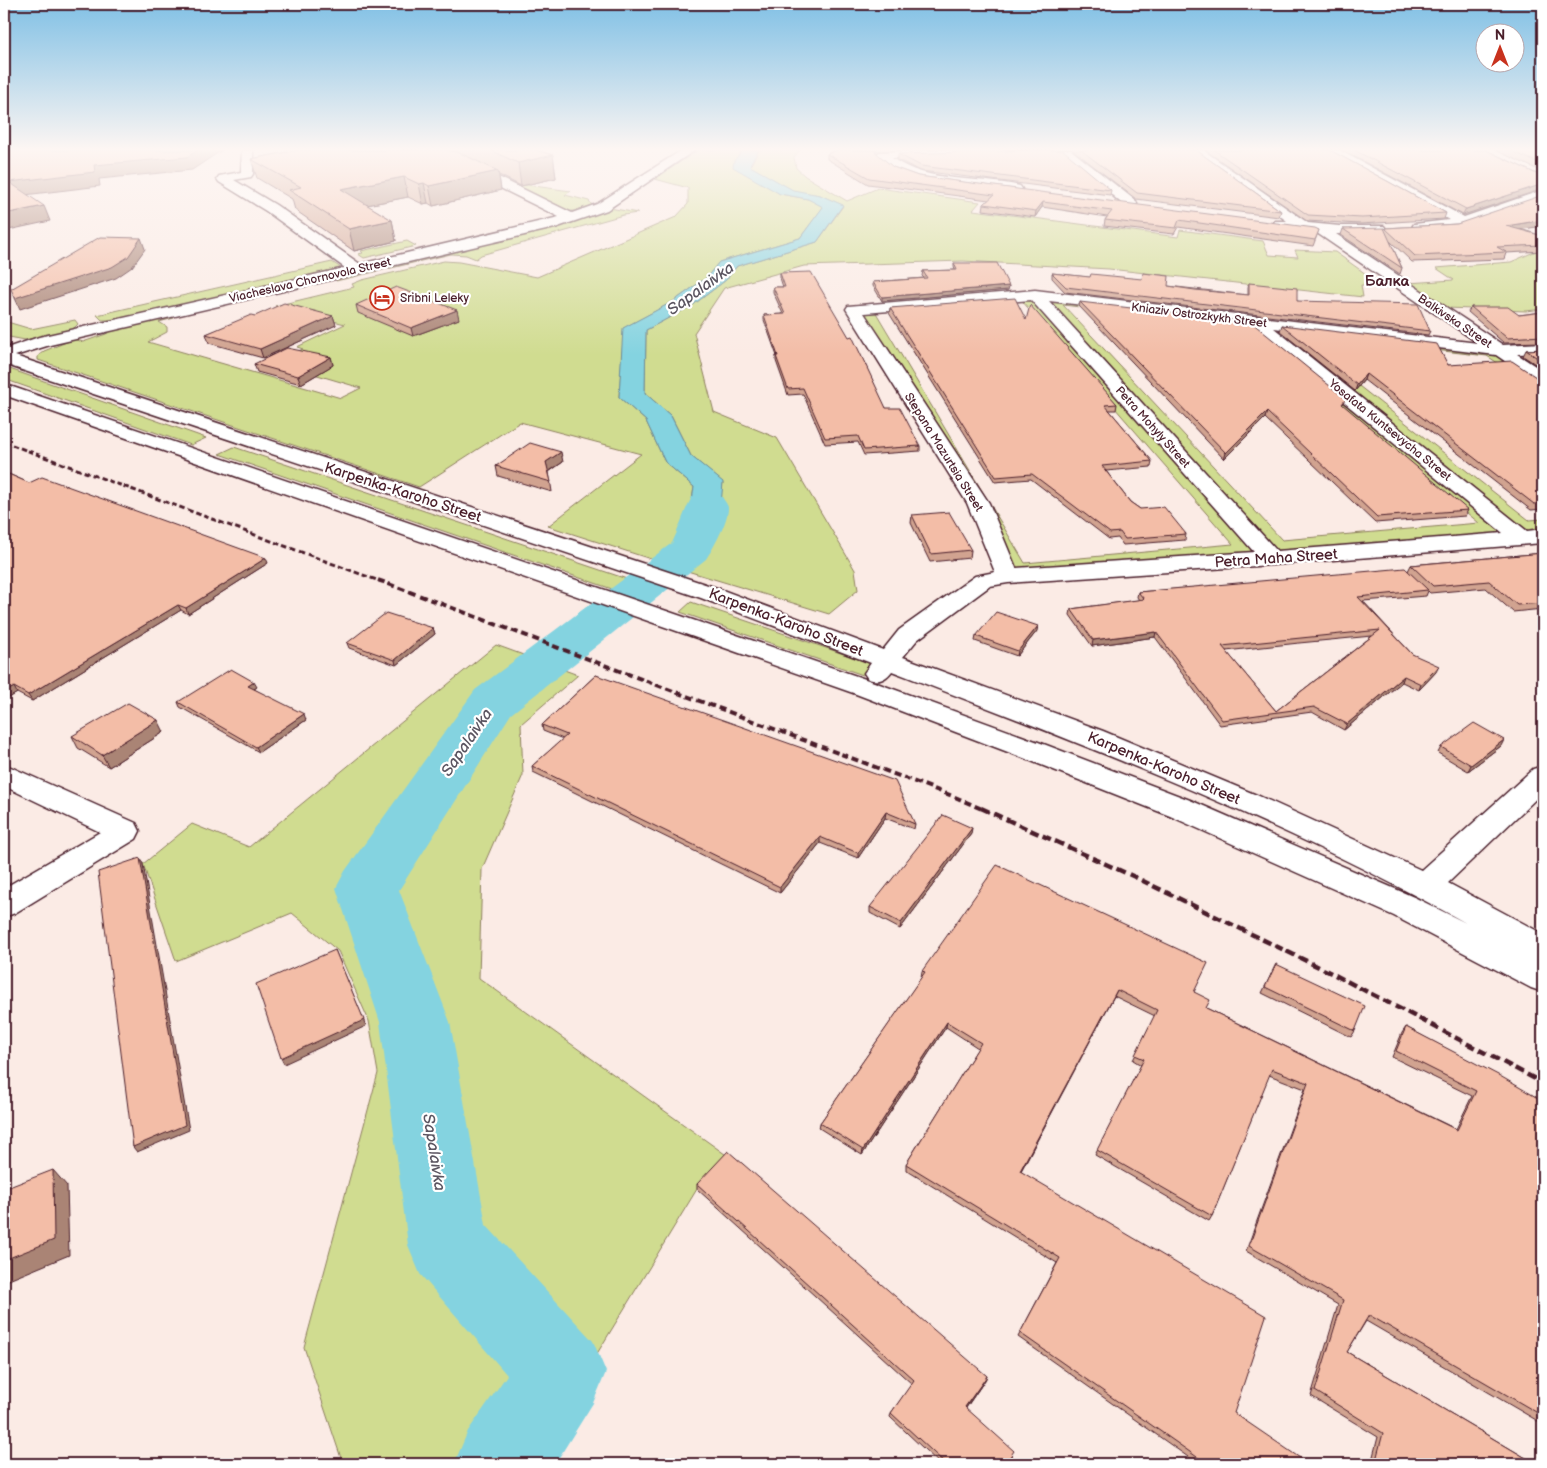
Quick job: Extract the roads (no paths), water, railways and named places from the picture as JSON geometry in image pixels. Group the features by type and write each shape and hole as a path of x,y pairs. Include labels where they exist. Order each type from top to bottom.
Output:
{"street":[{"path":"286,219 358,270"},
{"name":"Viacheslava Chornovola Street","path":"4,354 45,341 358,270 550,225 569,219"},
{"name":"Balkivska Street","path":"1297,219 1543,379"},
{"path":"1457,219 1463,222"},
{"path":"1407,228 1463,222 1473,219"},
{"path":"1266,222 1311,228 1388,228"},
{"name":"Kniaziv Ostrozkykh Street","path":"854,309 1035,295 1498,350 1543,348"},
{"name":"Petra Mohyly Street","path":"1035,295 1271,558"},
{"name":"Stepana Mazurtsia Street","path":"854,309 978,503 1008,576"},
{"name":"Yosafata Kuntsevycha Street","path":"1256,322 1533,537"},
{"name":"Karpenka-Karoho Street","path":"4,358 232,436 709,593 1093,738 1240,799 1425,885 1543,950"},
{"name":"Karpenka-Karoho Street","path":"4,389 865,688 1031,750 1180,808 1405,907 1543,978"},
{"path":"182,451 207,450 226,442 232,436"},
{"name":"Petra Maha Street","path":"1008,576 1271,558 1533,537"},
{"path":"865,688 908,636 983,581 1008,576"},
{"path":"4,774 125,831 4,904"},
{"path":"1425,885 1543,776"}],"water":[{"path":"814,219 834,219 817,242 737,266 726,280 693,305 646,330 645,393 671,416 691,456 723,482 720,516 704,554 684,570 657,561 675,547 690,514 694,487 665,462 646,421 619,397 623,328 674,301 706,278 719,262 800,238"}],"waterway":[{"name":"Sapalaivka","path":"501,1464 562,1372 449,1245 415,1022 367,888 493,702 691,550 706,515 707,506"}],"railway":[{"path":"4,442 382,582"},
{"path":"378,580 955,797 984,810"},
{"path":"981,808 1137,878 1333,974 1543,1083"}],"place":[{"name":"Sribni Leleky","path":"382,298"}],"district":[{"name":"Балка","path":"1387,281"}]}
